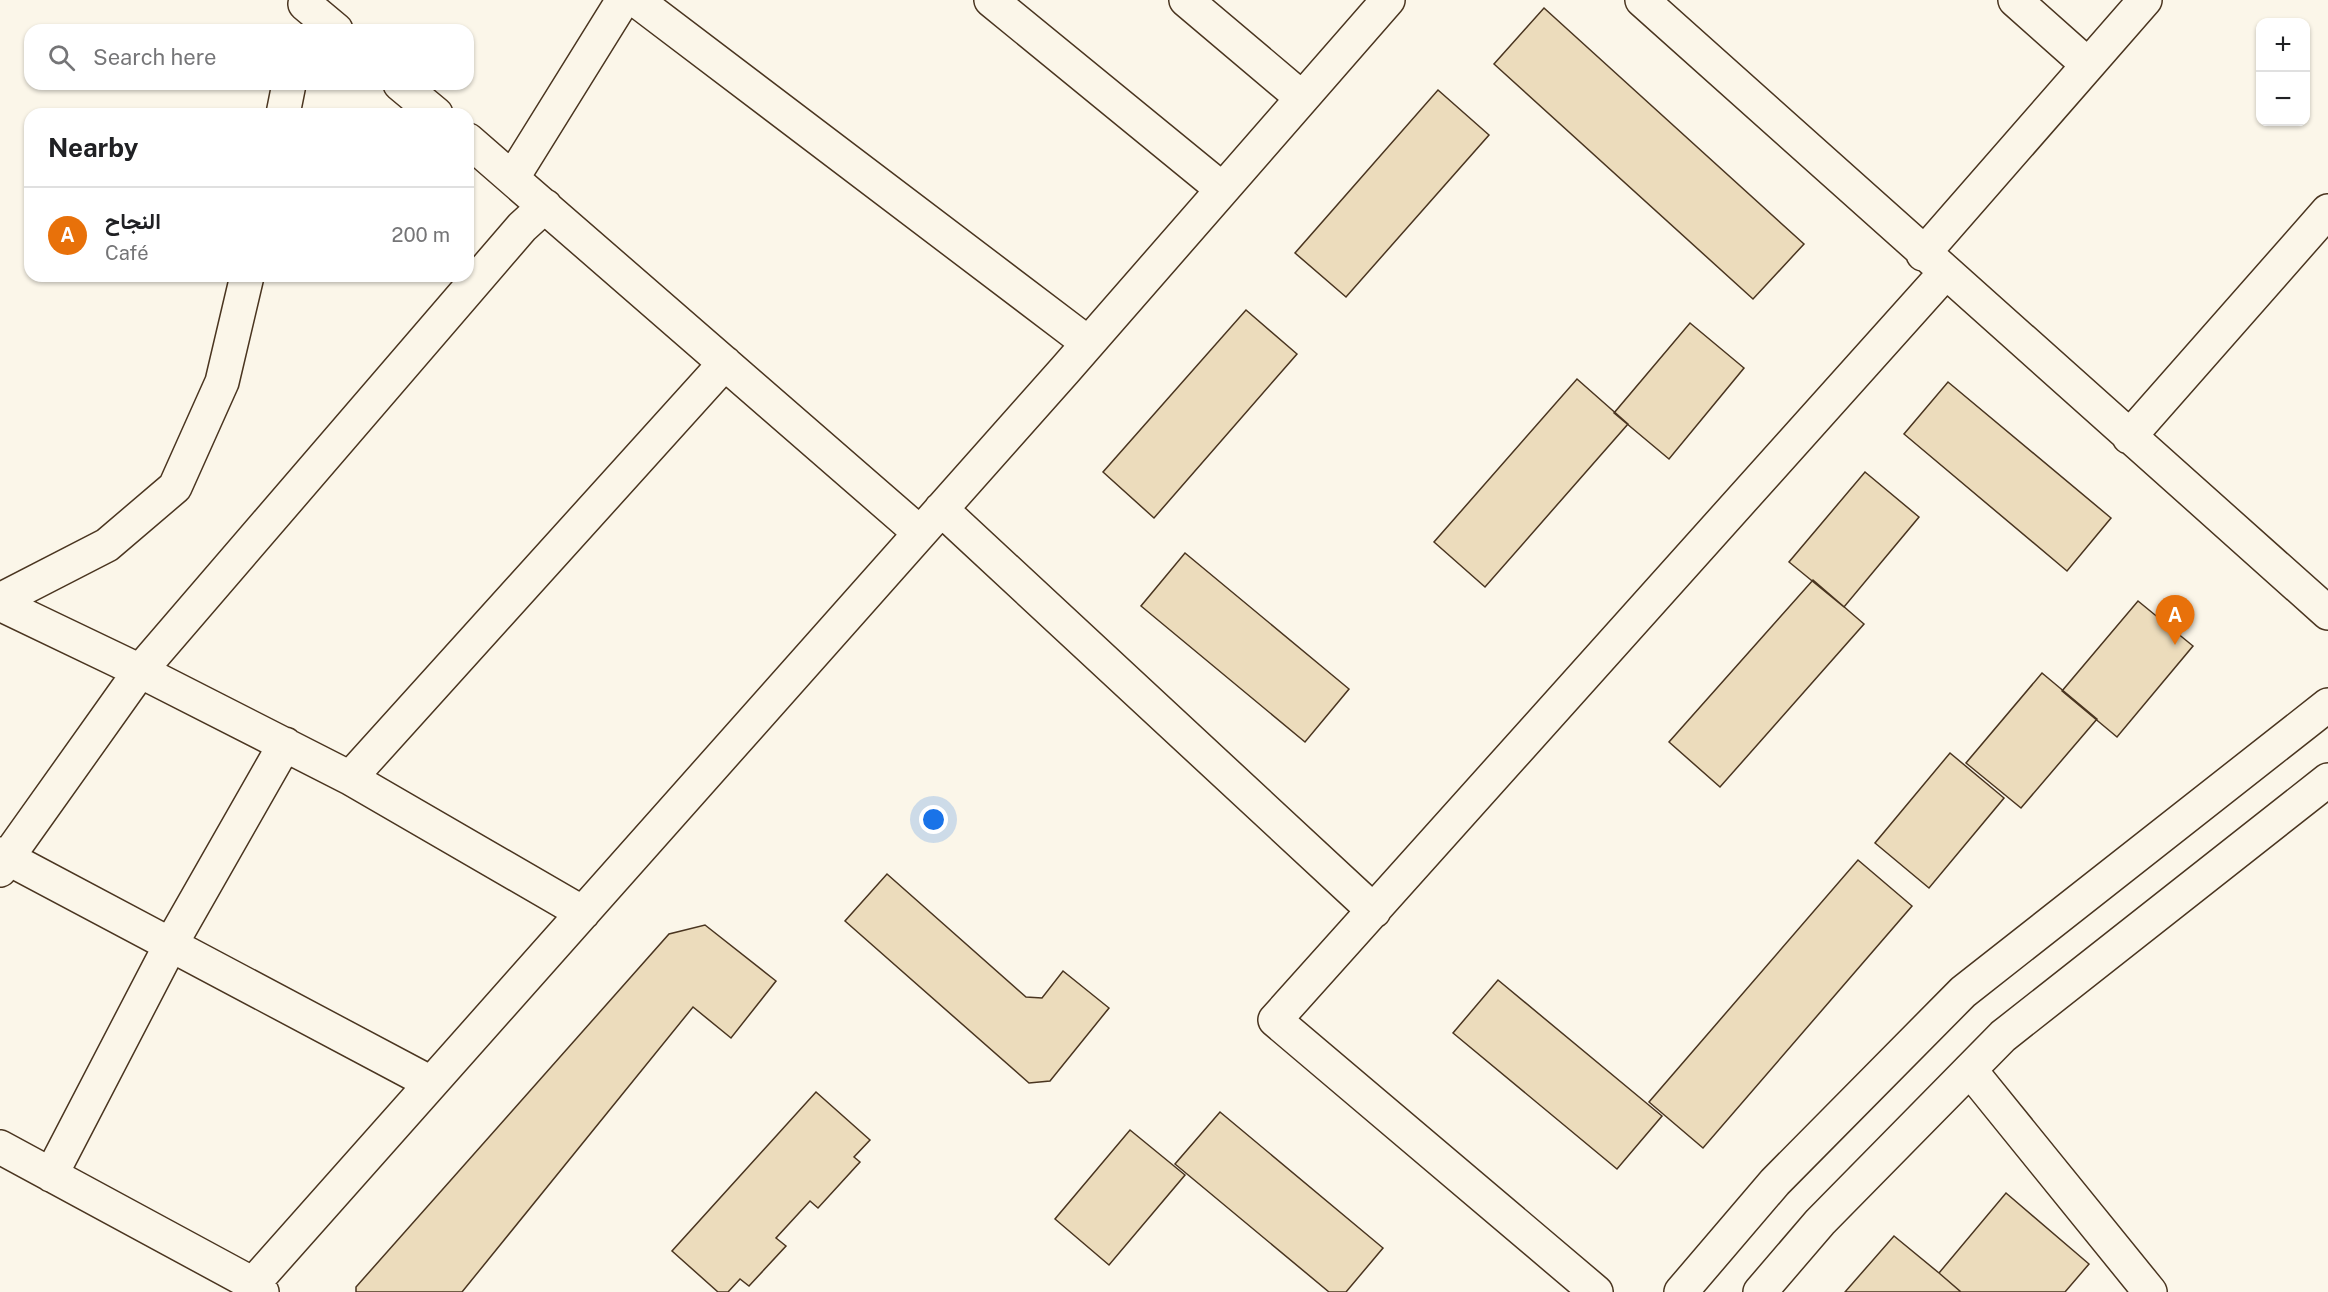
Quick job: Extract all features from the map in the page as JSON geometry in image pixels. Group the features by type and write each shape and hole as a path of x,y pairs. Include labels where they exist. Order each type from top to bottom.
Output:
{"street":[{"path":"513,177 623,0"},
{"path":"636,0 1088,343"},
{"path":"991,0 1222,189"},
{"path":"1186,0 1302,98"},
{"path":"0,1147 257,1288 432,1083 1088,343 1388,0"},
{"path":"1642,0 2328,613"},
{"path":"2015,0 2088,65"},
{"path":"1596,1292 1275,1020 1374,911 1934,263 2088,65 2145,0"},
{"path":"303,11 326,24"},
{"path":"284,108 288,90"},
{"path":"407,90 429,108"},
{"path":"474,145 725,363 930,521 1374,911"},
{"path":"432,1083 171,944 2,860 140,671 522,227 546,207"},
{"path":"2129,437 2328,212"},
{"path":"0,602 107,545 176,487 222,382 246,282"},
{"path":"350,778 725,363"},
{"path":"0,602 350,778 583,913"},
{"path":"1682,1292 1775,1182 1964,992 2328,705"},
{"path":"51,1175 171,944 285,744"},
{"path":"1760,1292 1820,1222 2003,1036 2328,780"},
{"path":"1970,1070 2135,1286"}],"building":[{"path":"1544,8 1804,244 1753,299 1494,64"},
{"path":"1438,90 1489,135 1346,297 1295,253"},
{"path":"1246,310 1297,354 1154,518 1103,472"},
{"path":"1690,323 1744,368 1669,459 1614,413"},
{"path":"1577,379 1628,424 1485,587 1434,542"},
{"path":"1948,382 2111,518 2067,571 1904,434"},
{"path":"1865,472 1919,517 1844,607 1789,562"},
{"path":"1185,553 1349,689 1305,742 1141,606"},
{"path":"1813,580 1864,624 1720,787 1669,742"},
{"path":"2138,601 2193,646 2117,737 2062,691"},
{"path":"2042,673 2097,719 2021,808 1966,763"},
{"path":"1950,753 2004,798 1929,888 1875,843"},
{"path":"1858,860 1912,906 1703,1148 1649,1102"},
{"path":"887,874 1026,997 1042,998 1063,971 1109,1008 1050,1081 1029,1083 845,921"},
{"path":"705,925 776,981 731,1038 693,1007 462,1292 356,1292 356,1287 669,934"},
{"path":"1498,980 1662,1116 1617,1169 1453,1033"},
{"path":"816,1092 870,1140 854,1157 860,1162 818,1208 810,1201 776,1238 786,1246 749,1286 740,1279 728,1292 718,1292 672,1251"},
{"path":"1220,1112 1383,1248 1346,1292 1329,1292 1175,1164"},
{"path":"1130,1130 1185,1175 1109,1265 1055,1219"},
{"path":"2006,1193 2089,1264 2065,1292 1961,1292 1939,1273"},
{"path":"1894,1236 1939,1273 1961,1292 1845,1292"}],"place":[{"name":"النجاح","path":"2175,645"}]}
